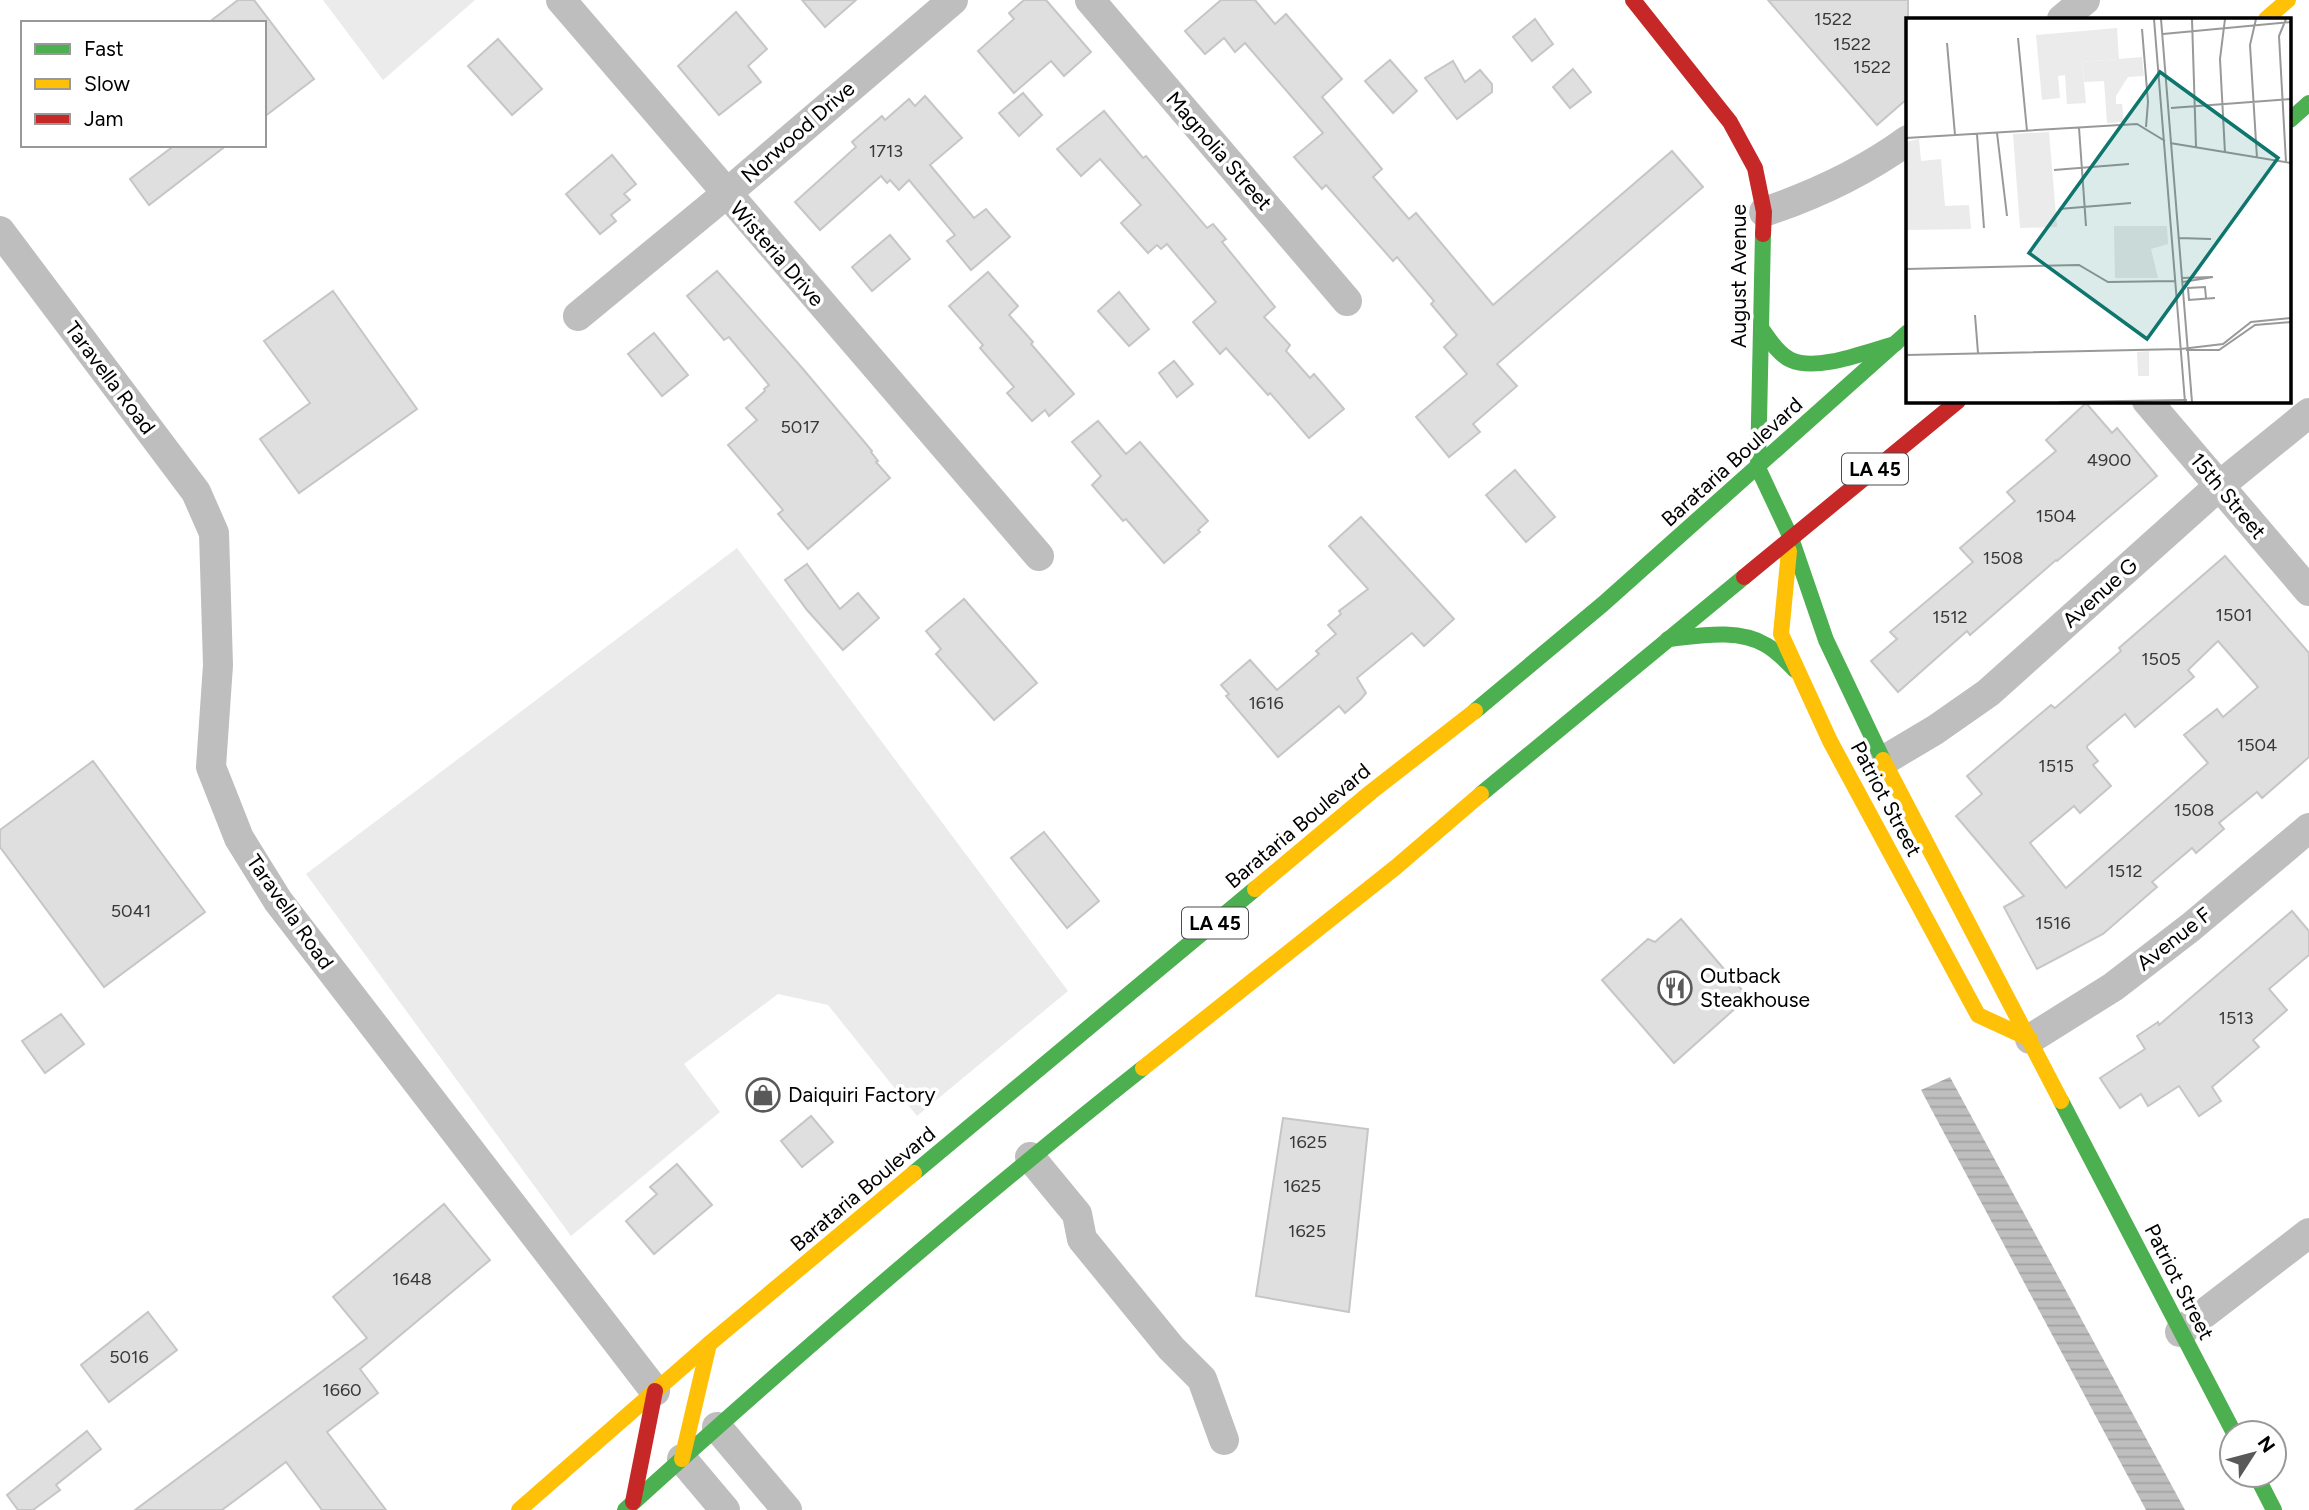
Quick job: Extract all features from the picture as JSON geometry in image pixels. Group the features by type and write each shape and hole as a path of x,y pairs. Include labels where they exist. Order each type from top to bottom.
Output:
{"main road":[{"name":"August Avenue","path":"1633,0 1730,122 1755,168 1764,212 1758,468"},
{"path":"2267,18 2288,0"},
{"path":"2292,118 2309,103"},
{"path":"1760,328 1775,347 1794,362 1826,362 1895,344"},
{"name":"Barataria Boulevard","path":"519,1510 709,1344 987,1115 1371,792 1482,705 1603,604 1906,334"},
{"name":"LA 45","path":"629,1506 1030,1157 1396,867 1957,402"},
{"name":"Patriot Street","path":"1758,468 1791,538 1826,640 1883,761 2030,1038 2227,1419"},
{"name":"Patriot Street","path":"1791,538 1781,634 1830,741 1978,1015 2030,1038"},
{"path":"1668,639 1715,634 1756,640 1777,653 1801,676"},
{"path":"681,1459 709,1344"},
{"path":"629,1506 655,1391"},
{"path":"2263,1489 2274,1510"}],"street":[{"name":"Wisteria Drive","path":"561,0 1039,556"},
{"name":"Norwood Drive","path":"578,316 953,0"},
{"name":"Magnolia Street","path":"1090,0 1347,301"},
{"path":"2063,18 2085,0"},
{"path":"1764,212 1800,200 1877,162 1906,141"},
{"name":"Taravella Road","path":"0,231 196,492 215,533 218,665 211,767 239,838 278,901 655,1391"},
{"name":"15th Street","path":"2148,402 2309,591"},
{"name":"Avenue G","path":"1883,761 1935,730 1988,693 2220,486 2309,413"},
{"name":"Avenue F","path":"2030,1038 2122,980 2191,927 2309,828"},
{"path":"1030,1157 1077,1214 1082,1239 1171,1348 1202,1379 1224,1440"},
{"path":"2180,1332 2309,1233"},
{"path":"717,1427 787,1510"},
{"path":"681,1459 725,1510"}],"shaded area":[{"path":"323,0 475,0 383,80"},
{"path":"737,548 1068,991 917,1116 828,1005 778,994 684,1064 720,1112 571,1236 306,874"},
{"path":"1950,1077 2185,1510 2146,1510 1921,1090"}],"building":[{"path":"238,0 254,0 314,79 266,115 266,21 211,21"},
{"path":"802,0 856,0 825,27"},
{"path":"1024,0 1046,0 1091,52 1064,76 1051,61 1014,93 978,51 1014,19 1009,13"},
{"path":"1221,0 1255,0 1275,24 1286,14 1342,79 1322,97 1382,169 1373,177 1409,219 1416,213 1493,305 1672,151 1703,187 1497,364 1517,386 1473,424 1480,432 1449,457 1416,417 1467,374 1444,347 1457,335 1431,304 1434,301 1397,257 1393,261 1326,185 1322,189 1294,157 1323,133 1245,43 1235,52 1224,38 1205,54 1185,31"},
{"path":"1768,0 1908,0 1906,100 1877,125"},
{"path":"736,12 767,49 748,66 761,82 719,115 678,66"},
{"path":"1535,19 1553,44 1532,61 1513,37"},
{"path":"498,39 542,89 512,115 468,66"},
{"path":"1390,60 1417,91 1393,113 1365,81"},
{"path":"1453,61 1465,82 1480,70 1492,84 1492,92 1457,119 1425,78"},
{"path":"1573,69 1591,92 1570,108 1553,87"},
{"path":"1023,93 1042,115 1019,136 999,113"},
{"path":"925,96 962,138 930,165 974,218 986,209 1010,237 971,270 947,241 955,235 909,180 899,190 890,180 887,183 881,176 820,230 795,202 856,147 852,142 882,116 885,120 909,99 915,106"},
{"path":"1104,111 1207,228 1213,224 1226,239 1222,242 1275,307 1264,317 1290,345 1286,351 1310,378 1314,374 1344,409 1309,438 1226,348 1220,354 1193,322 1216,302 1167,244 1161,249 1157,245 1148,253 1121,223 1141,205 1100,159 1081,176 1057,149"},
{"path":"172,147 224,147 149,205 130,179"},
{"path":"612,155 636,184 624,194 630,200 611,215 616,221 600,234 566,194"},
{"path":"890,235 910,259 872,291 852,267"},
{"path":"717,271 872,451 878,461 876,462 890,478 808,549 778,514 783,510 728,445 757,420 746,408 769,385 729,337 724,340 687,296"},
{"path":"988,272 1018,306 1009,315 1074,394 1049,416 1045,410 1032,421 1007,393 1014,387 980,348 983,345 949,306"},
{"path":"333,291 417,409 299,493 260,439 310,403 264,341"},
{"path":"1119,292 1149,329 1129,346 1098,311"},
{"path":"654,333 688,375 662,396 628,354"},
{"path":"1174,361 1193,384 1177,397 1159,373"},
{"path":"2086,403 2112,433 2117,428 2157,476 1970,635 1967,631 1898,692 1871,661 1897,639 1890,632 1973,562 1960,548 2015,501 2007,492 2056,451 2046,440"},
{"path":"1098,421 1126,454 1140,442 1208,521 1198,530 1200,532 1164,563 1092,485 1101,476 1072,442"},
{"path":"1515,470 1555,517 1526,542 1486,495"},
{"path":"1361,517 1454,619 1424,646 1412,633 1357,678 1366,693 1361,699 1345,713 1339,706 1278,757 1226,696 1229,694 1221,685 1250,660 1277,690 1319,654 1316,651 1336,634 1328,625 1341,614 1339,611 1368,589 1329,546"},
{"path":"2225,556 2309,653 2309,757 2262,798 2257,792 2219,823 2224,829 2196,853 2192,848 2152,882 2157,887 2103,934 2037,969 2004,907 2024,896 1956,816 1982,794 1967,776 2051,705 2055,708 2121,651 2119,648","holes":["2218,641 2258,687 2223,717 2217,709 2184,735 2208,763 2066,888 2030,843 2074,806 2080,813 2111,786 2093,765 2098,761 2087,746 2125,714 2135,727 2194,677 2188,670"]},
{"path":"807,564 840,609 858,593 879,618 843,650 807,610 785,580"},
{"path":"964,599 1037,683 994,720 936,654 941,649 926,631"},
{"path":"93,761 205,912 104,987 0,847 0,830"},
{"path":"1044,832 1099,901 1067,928 1011,858"},
{"path":"2292,911 2309,931 2309,955 2269,989 2287,1010 2253,1040 2259,1047 2212,1087 2221,1101 2199,1116 2179,1086 2148,1106 2141,1094 2120,1108 2100,1078 2145,1049 2137,1036 2158,1022 2159,1025"},
{"name":"Outback Steakhouse","path":"1681,919 1748,997 1674,1063 1602,980 1648,939 1655,942"},
{"path":"61,1014 84,1044 45,1073 22,1041"},
{"path":"811,1116 833,1142 802,1167 781,1141"},
{"path":"1283,1118 1368,1129 1349,1312 1256,1296"},
{"path":"677,1164 712,1205 654,1254 626,1221 657,1194 650,1187"},
{"path":"444,1204 490,1260 360,1369 378,1393 327,1432 386,1510 322,1510 286,1462 222,1510 135,1510 367,1338 333,1297"},
{"path":"148,1312 177,1350 109,1402 81,1365"},
{"path":"87,1431 101,1449 56,1485 60,1490 33,1510 18,1510 7,1495"}],"traffic: fast":[{"path":"2292,118 2309,103"},
{"path":"1763,234 1758,468 1791,538 1826,640 1883,760"},
{"path":"1761,328 1782,354 1802,363 1829,362 1895,344"},
{"path":"1475,711 1603,604 1906,334"},
{"path":"1481,794 1744,577"},
{"path":"1668,639 1718,634 1743,636 1770,647 1795,670"},
{"path":"914,1173 1255,889"},
{"path":"625,1510 880,1285 1143,1068"},
{"path":"2061,1101 2227,1419"},
{"path":"2263,1489 2274,1510"}],"traffic: slow":[{"path":"2267,18 2288,0"},
{"path":"1789,551 1781,634 1830,741 1978,1015 2030,1039"},
{"path":"1255,889 1371,792 1475,711"},
{"path":"1883,760 2061,1101"},
{"path":"1143,1068 1396,867 1481,794"},
{"path":"519,1510 709,1344 914,1173"},
{"path":"682,1459 709,1344"}],"traffic: jam":[{"path":"1633,0 1730,122 1755,168 1764,212 1763,234"},
{"path":"1744,577 1957,402"},
{"path":"633,1502 655,1391"}],"place":[{"name":"Outback Steakhouse","path":"1675,988"},
{"name":"Daiquiri Factory","path":"763,1095"}]}
